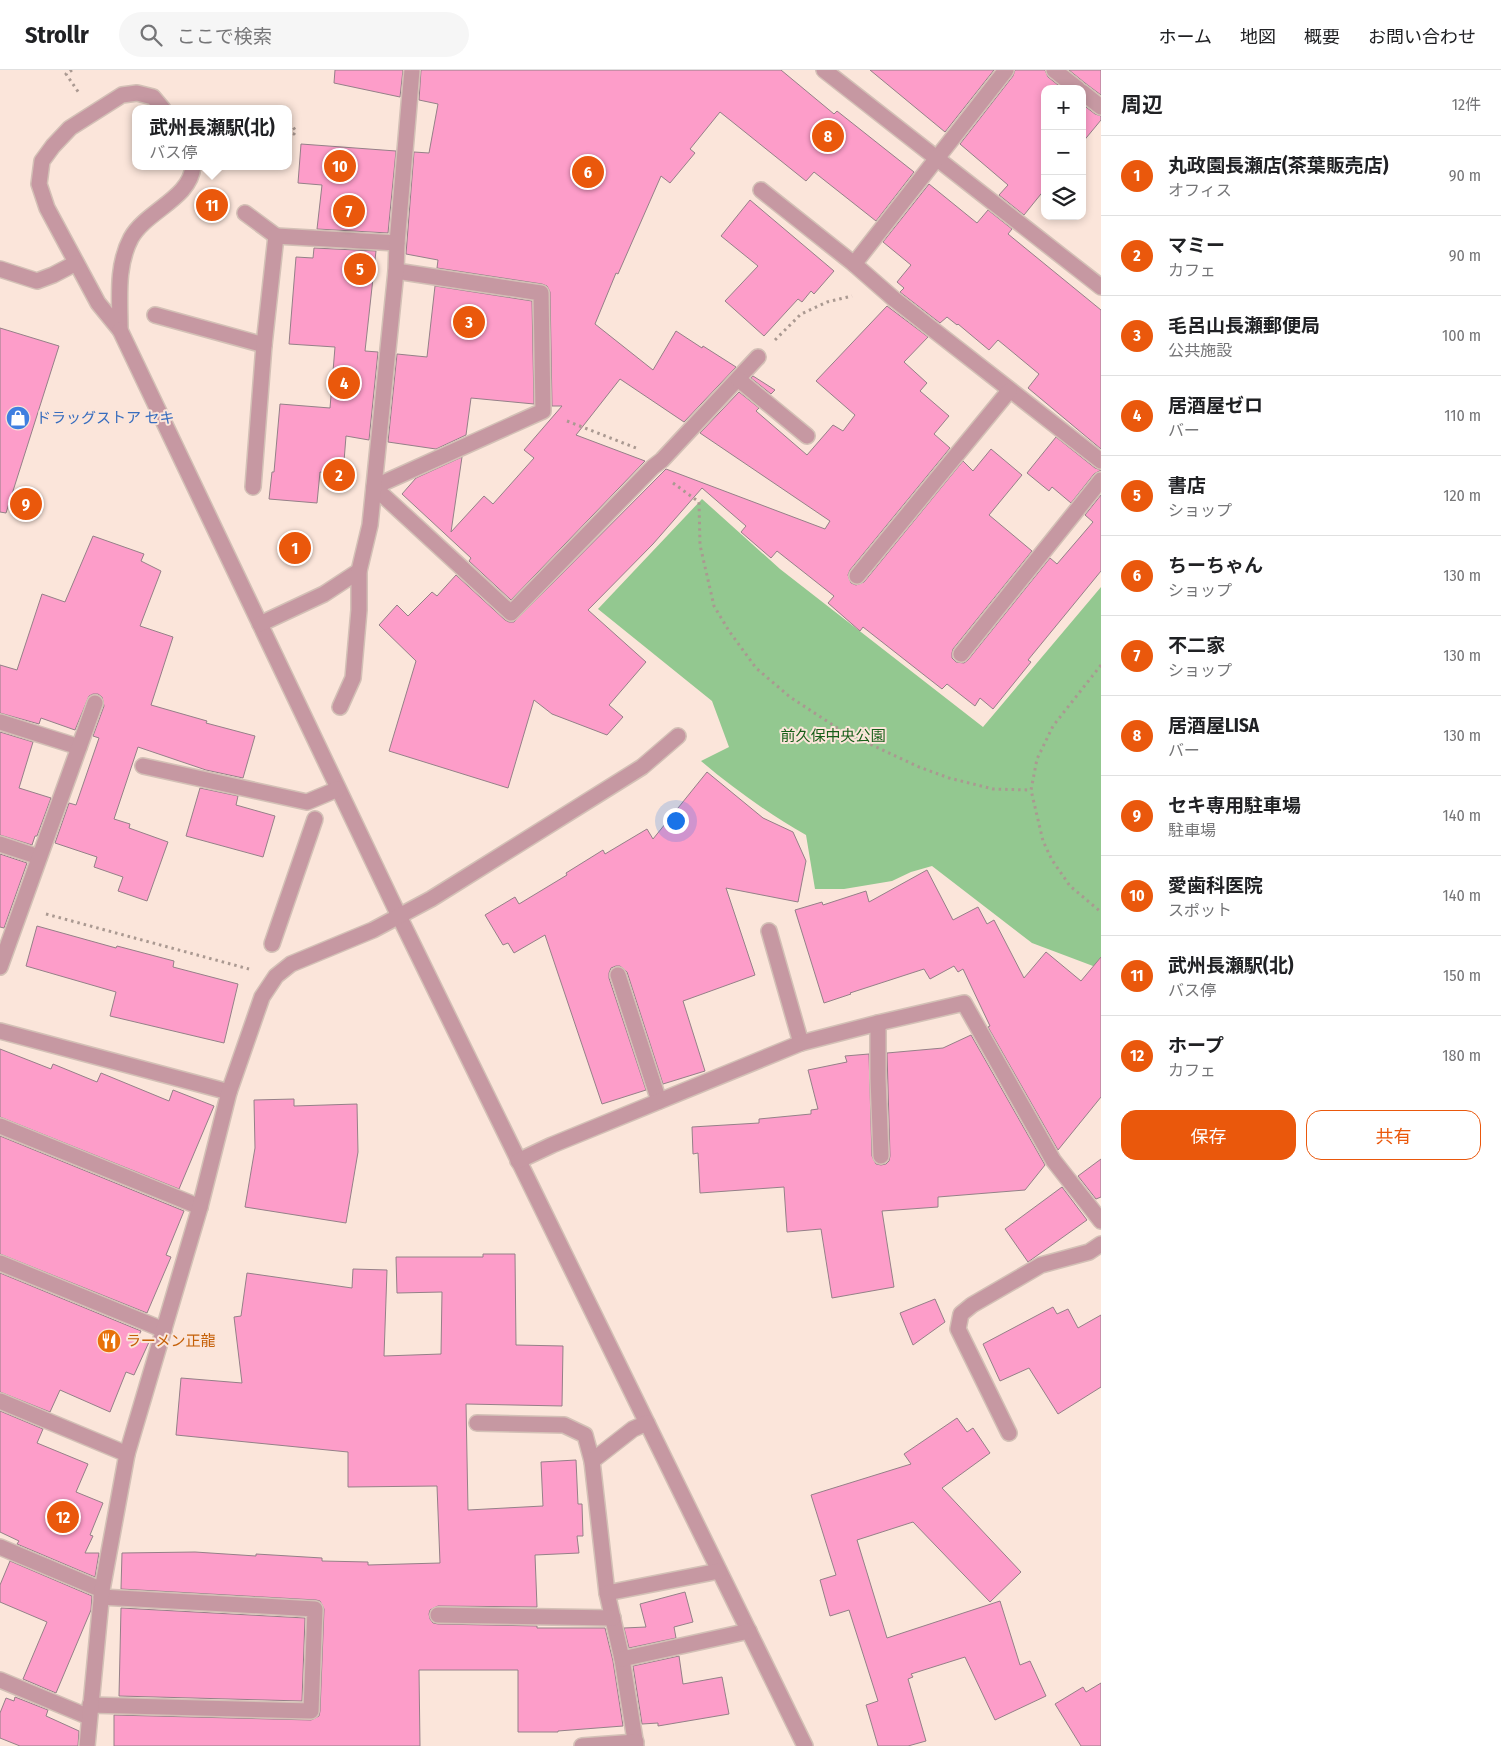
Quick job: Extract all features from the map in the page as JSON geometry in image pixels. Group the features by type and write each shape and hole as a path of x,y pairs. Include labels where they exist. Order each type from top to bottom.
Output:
{"street":[{"path":"340,707 353,678 359,610 359,570 370,525 396,271 412,70"},
{"path":"824,70 1101,287"},
{"path":"854,264 1006,70"},
{"path":"1054,70 1073,85"},
{"path":"160,105 153,97 137,93 122,95 70,128 42,161 39,184 47,208 98,303 120,330 399,916 805,1746"},
{"path":"1086,95 1101,107"},
{"path":"120,330 120,272 131,238 145,220 181,192 192,170"},
{"path":"761,190 854,264 894,299 1101,461"},
{"path":"245,213 276,236 397,243"},
{"path":"253,487 264,346 276,236"},
{"path":"0,270 37,280 53,275 76,262"},
{"path":"374,487 543,411 541,293 396,271"},
{"path":"155,315 264,346"},
{"path":"374,487 511,613 657,464 758,357"},
{"path":"738,379 807,436"},
{"path":"857,576 1009,390"},
{"path":"961,654 1101,480"},
{"path":"260,624 324,594 359,570"},
{"path":"0,967 95,703"},
{"path":"0,722 79,747"},
{"path":"87,1746 102,1594 127,1454 200,1207 229,1092 262,997 276,976 291,964 373,930 431,899 642,767 678,736"},
{"path":"143,766 307,802 338,789"},
{"path":"272,944 315,819"},
{"path":"0,844 39,857"},
{"path":"769,931 802,1043"},
{"path":"618,975 659,1101"},
{"path":"518,1161 802,1043 964,1003 1053,1160 1101,1221"},
{"path":"878,1023 881,1156"},
{"path":"0,1031 229,1092"},
{"path":"0,1126 200,1207"},
{"path":"1008,1433 958,1329 961,1314 972,1305 1041,1265 1089,1252 1101,1244"},
{"path":"0,1263 164,1330"},
{"path":"0,1401 127,1454"},
{"path":"477,1423 564,1425 586,1435 592,1461 607,1594 622,1660 636,1744 582,1746"},
{"path":"592,1461 633,1429 647,1423"},
{"path":"0,1547 102,1594 315,1609 312,1711 90,1711 0,1680"},
{"path":"607,1594 719,1571"},
{"path":"438,1615 613,1618"},
{"path":"622,1660 749,1632"}],"path":[{"path":"72,70 66,74 80,94"},
{"path":"758,357 801,314 827,302 850,296 874,294 894,299"},
{"path":"543,411 643,451 699,502 700,545 714,606 729,631 756,668 790,697 842,731 941,776 993,789 1031,790"},
{"path":"1101,665 1053,726 1037,759 1031,790 1036,818 1043,841 1052,860 1070,886 1101,912"},
{"path":"43,913 276,976"}],"green space":[{"name":"前久保中央公園","path":"702,499 780,569 983,727 1101,587 1101,969 1032,943 932,866 911,872 892,881 844,889 815,889 806,835 752,801 701,761 729,747 712,701 598,609"}],"building":[{"path":"335,70 403,70 400,97 334,83"},
{"path":"421,70 781,70 834,114 837,111 914,172 876,221 814,172 806,181 720,112 690,149 695,153 670,183 661,176 618,274 616,273 595,324 653,370 676,331 736,367 684,422 620,379 576,435 645,461 511,600 469,561 471,558 402,494 416,478 462,457 451,532 484,496 493,504 534,458 524,450 562,406 552,406 550,292 547,286 542,284 437,268 438,260 406,254 414,152 429,153 438,104 419,100"},
{"path":"870,70 994,70 945,132"},
{"path":"1015,70 1045,70 1048,77 1058,85 1041,85 1041,194 1024,215 999,195 1008,185 960,144 1013,76"},
{"path":"1069,70 1101,70 1101,95 1085,83"},
{"path":"1086,107 1101,116 1101,120 1086,138"},
{"path":"301,144 396,151 388,233 317,229 322,185 298,183"},
{"path":"929,184 977,223 988,210 1012,229 1008,234 1101,310 1101,449 1028,388 1039,374 998,340 989,350 958,324 947,317 940,323 900,292 904,288 897,282 911,265 883,242"},
{"path":"750,200 834,271 814,294 811,291 802,302 798,299 764,336 725,301 758,266 721,236"},
{"path":"314,248 376,251 365,351 378,352 369,440 346,436 343,474 320,472 317,503 269,499 272,472 274,472 280,404 330,408 335,347 289,344 296,257 313,258"},
{"path":"435,286 532,301 534,404 471,398 466,435 436,449 388,442 397,354 427,357"},
{"path":"887,306 928,337 904,362 927,383 920,391 949,416 934,434 950,448 850,570 848,575 851,583 856,585 864,582 963,461 973,471 991,449 1022,475 989,515 1032,551 953,649 952,658 956,662 964,663 1050,558 1057,564 1093,522 1085,515 1101,495 1101,571 1028,660 1031,662 993,709 980,698 975,706 947,684 942,689 863,627 860,631 828,603 834,596 777,551 771,558 741,532 746,526 702,488 653,544 588,610 646,662 609,705 623,717 607,735 552,714 534,700 508,788 389,751 416,661 379,625 397,605 408,616 432,592 437,596 456,575 505,620 514,622 666,469 825,529 830,521 700,433 739,392 759,408 756,411 807,455 833,425 843,431 855,415 816,381"},
{"name":"ドラッグストア セキ","path":"0,328 59,346 6,513 0,512"},
{"path":"753,376 775,390 771,394 751,378"},
{"path":"1056,437 1095,468 1101,470 1094,474 1071,503 1052,487 1049,491 1027,473"},
{"path":"93,536 144,554 141,561 161,571 140,626 173,637 151,705 207,721 206,723 255,736 243,778 206,770 138,747 114,819 130,824 129,828 168,842 147,901 118,891 123,877 94,867 97,857 55,843 69,803 76,805 99,738 93,736 104,706 102,697 98,694 89,696 75,730 41,718 39,724 0,713 0,665 17,670 42,594 65,602"},
{"path":"0,732 33,742 19,788 51,798 32,845 0,835"},
{"path":"707,772 763,818 793,832 806,861 798,902 726,888 755,975 683,1001 705,1071 663,1084 627,972 620,966 611,968 609,978 646,1090 602,1104 545,935 514,953 508,943 503,945 485,915 515,897 519,904 567,875 566,873 603,850 605,854 647,829 653,839"},
{"path":"200,788 238,796 236,805 275,816 263,857 186,836"},
{"path":"0,854 27,863 4,928 0,927"},
{"path":"927,870 953,920 978,907 987,924 994,920 1024,978 1046,952 1081,981 1101,957 1101,1097 1058,1150 988,1027 990,1026 963,969 958,972 954,966 930,979 924,969 824,1003 795,910 822,902 823,905 866,891 869,902"},
{"path":"37,926 116,948 117,946 174,961 173,967 238,984 224,1043 110,1016 116,992 26,966"},
{"path":"971,1035 1045,1165 1025,1190 938,1197 938,1207 882,1211 894,1287 832,1298 821,1229 787,1232 784,1187 700,1193 698,1153 693,1154 692,1127 759,1123 759,1119 811,1114 811,1110 818,1109 808,1070 847,1062 845,1056 869,1054 872,1156 876,1164 886,1164 890,1156 887,1053 943,1048"},
{"path":"0,1049 51,1069 53,1064 97,1082 101,1073 169,1101 173,1090 214,1106 179,1189 0,1117"},
{"path":"294,1099 294,1106 357,1104 358,1152 346,1223 245,1207 255,1148 254,1100"},
{"path":"0,1136 184,1211 166,1255 171,1257 147,1313 0,1254"},
{"path":"1101,1159 1101,1197 1096,1199 1078,1176"},
{"path":"1062,1187 1087,1220 1028,1262 1005,1229"},
{"path":"483,1254 515,1254 516,1345 563,1346 562,1406 466,1404 468,1510 543,1506 541,1462 576,1460 578,1504 582,1504 583,1536 577,1536 579,1553 535,1555 537,1607 438,1606 430,1610 430,1619 433,1623 438,1624 537,1626 537,1628 605,1628 613,1661 623,1726 558,1732 518,1732 518,1670 419,1670 420,1746 114,1746 114,1715 311,1720 319,1716 320,1711 324,1609 320,1601 121,1589 122,1553 195,1552 256,1556 256,1554 322,1558 322,1561 368,1562 368,1565 440,1563 437,1486 348,1487 348,1452 176,1435 181,1378 242,1383 234,1317 241,1316 247,1273 352,1288 353,1269 387,1270 384,1356 441,1354 442,1292 397,1293 396,1257 483,1257"},
{"path":"0,1273 141,1331 138,1337 149,1342 134,1375 126,1372 110,1412 60,1390 50,1412 0,1392"},
{"path":"935,1299 945,1322 913,1345 900,1313"},
{"path":"1053,1307 1057,1314 1068,1309 1078,1328 1101,1315 1101,1387 1058,1414 1029,1368 1000,1381 983,1344"},
{"path":"0,1411 43,1429 37,1443 88,1464 76,1492 103,1503 90,1535 93,1536 85,1553 99,1553 95,1577 17,1544 19,1541 0,1532"},
{"path":"957,1418 967,1432 973,1428 990,1453 942,1488 1021,1572 990,1602 913,1522 857,1540 887,1638 1000,1601 1020,1665 1030,1661 1046,1696 995,1720 965,1657 911,1674 913,1677 908,1679 926,1741 908,1746 878,1746 866,1705 878,1701 849,1610 830,1616 820,1580 836,1575 811,1495 911,1464 904,1454"},
{"path":"10,1561 92,1596 91,1610 56,1693 23,1679 47,1622 0,1602 0,1585"},
{"path":"685,1592 693,1622 674,1627 676,1638 629,1648 624,1628 646,1627 640,1604"},
{"path":"121,1608 305,1618 302,1701 119,1696"},
{"path":"679,1656 683,1684 722,1677 729,1714 658,1726 658,1723 642,1724 633,1666"},
{"path":"1101,1683 1101,1746 1081,1746 1055,1704 1083,1687 1086,1692"},
{"path":"15,1697 48,1710 46,1716 79,1731 78,1746 20,1746 0,1738 0,1713 6,1698 14,1701"}],"place":[{"name":"居酒屋LISA","path":"828,136"},
{"name":"愛歯科医院","path":"340,166"},
{"name":"ちーちゃん","path":"588,172"},
{"name":"武州長瀬駅(北)","path":"212,205"},
{"name":"不二家","path":"349,211"},
{"name":"書店","path":"360,269"},
{"name":"毛呂山長瀬郵便局","path":"469,322"},
{"name":"居酒屋ゼロ","path":"344,383"},
{"name":"ドラッグストア セキ","path":"18,418"},
{"name":"マミー","path":"339,475"},
{"name":"セキ専用駐車場","path":"26,504"},
{"name":"丸政園長瀬店(茶葉販売店)","path":"295,548"},
{"name":"ラーメン正龍","path":"109,1341"},
{"name":"ホープ","path":"63,1517"}]}
